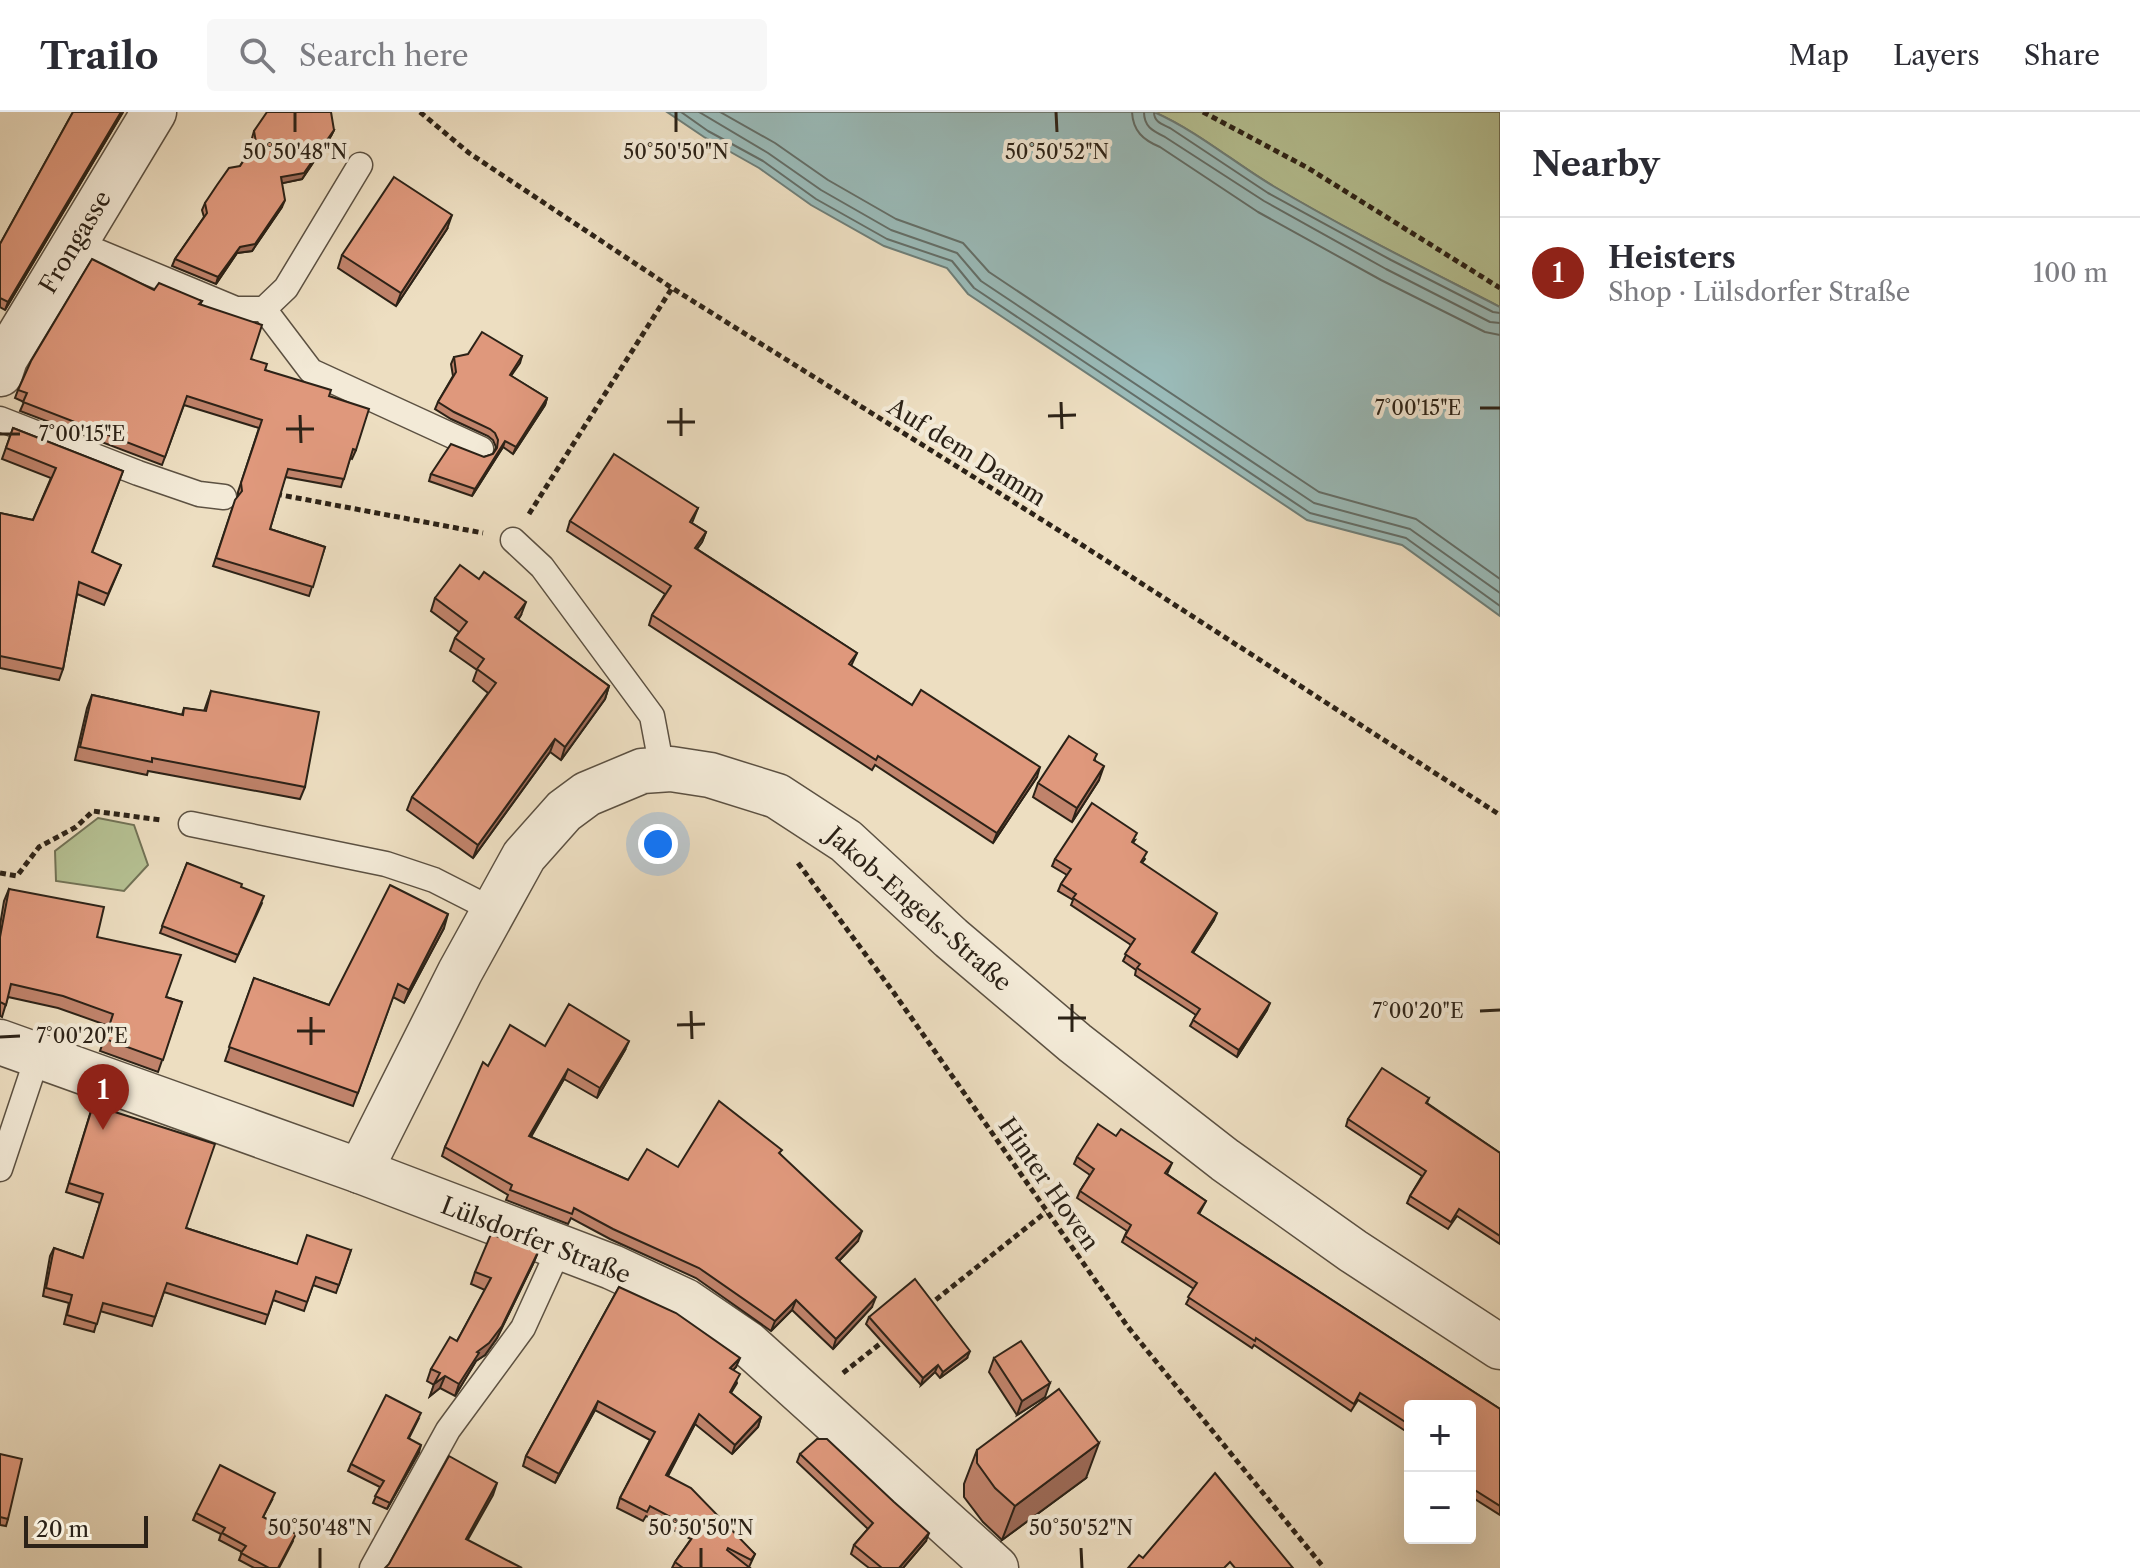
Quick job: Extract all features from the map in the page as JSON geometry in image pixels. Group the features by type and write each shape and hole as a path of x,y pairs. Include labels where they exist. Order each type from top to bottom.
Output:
{"street":[{"name":"Frongasse","path":"0,374 5,359 154,112"},
{"name":"Jakob-Engels-Straße","path":"360,1171 493,910 524,856 564,811 605,785 642,771 662,769 710,775 777,796 846,841 951,938 1041,1014 1225,1160 1353,1251 1500,1347"},
{"name":"Lülsdorfer Straße","path":"19,1048 360,1171 612,1267 685,1301 748,1344 996,1568"}],"lane":[{"path":"75,242 236,309 264,309 286,288 360,165"},
{"path":"264,309 311,371 481,449"},
{"path":"0,419 138,473 199,494 224,497"},
{"path":"513,540 542,567 652,716 662,769"},
{"path":"191,824 403,869 434,880 493,910"},
{"path":"0,1169 19,1048"},
{"path":"372,1568 448,1430 523,1328 560,1247"}],"path":[{"name":"Auf dem Damm","path":"420,112 469,153 672,288 1066,535 1500,815"},
{"path":"1203,112 1308,168 1500,288"},
{"path":"224,497 238,488 311,499 513,540 672,288"},
{"name":"Hinter Hoven","path":"787,803 780,825 798,863 894,993 1128,1327 1324,1568"},
{"path":"0,873 17,876 39,847 76,827 93,811 191,824"},
{"path":"922,1310 1046,1212"},
{"path":"810,1399 897,1330"}],"green space":[{"path":"1154,112 1500,112 1500,307 1301,202 1185,128"},
{"path":"98,818 134,825 148,865 124,891 56,881 55,851"}],"water":[{"path":"667,112 1154,112 1185,128 1301,202 1500,307 1500,616 1402,545 1307,520 968,294 947,268 884,246 811,205 759,168"}],"building":[{"path":"73,112 121,112 8,302 0,298 0,244"},
{"path":"267,112 331,112 334,130 304,173 281,177 285,200 255,244 240,247 218,277 175,259 207,213 205,203 217,185 229,168 240,166 256,142 254,131"},
{"path":"394,177 452,215 401,293 342,255"},
{"path":"92,259 154,290 159,283 202,301 199,304 262,325 251,359 267,364 265,370 331,390 329,396 369,409 344,479 288,469 270,529 325,547 313,587 216,558 235,500 242,491 241,483 262,420 187,396 165,457 23,402 27,393 18,390 31,361"},
{"path":"482,332 522,356 510,375 547,398 516,447 505,441 475,489 431,474 451,444 484,457 493,454 497,448 498,440 490,429 438,402 456,372 454,357 468,354"},
{"path":"13,428 123,471 92,552 121,565 108,594 79,582 63,669 0,656 0,513 33,520 56,468 6,448"},
{"path":"614,454 698,508 690,522 706,532 695,548 857,653 849,664 912,705 921,690 1040,767 997,833 878,756 876,760 652,615 671,586 570,521"},
{"path":"460,565 479,579 484,572 526,602 515,617 609,686 565,747 555,739 478,845 412,797 496,683 477,669 484,659 455,638 467,622 435,598"},
{"path":"211,691 319,712 305,787 80,747 92,695 183,715 184,708 206,711"},
{"path":"1069,736 1097,754 1094,760 1104,766 1077,808 1038,783"},
{"path":"1092,803 1137,833 1132,842 1147,852 1141,862 1217,913 1192,952 1270,1003 1239,1050 1193,1020 1200,1009 1137,968 1140,964 1125,954 1135,939 1073,898 1076,894 1061,884 1071,869 1055,859"},
{"path":"187,863 264,896 238,955 162,926"},
{"path":"390,885 448,914 409,990 398,984 358,1093 229,1047 254,978 329,1005"},
{"path":"9,889 104,907 97,937 181,955 166,997 182,1002 163,1060 105,1039 113,1014 63,996 11,984 6,1005 0,1002 0,937"},
{"path":"569,1004 629,1041 600,1088 568,1069 529,1136 628,1180 647,1149 678,1167 719,1101 782,1150 779,1153 862,1231 836,1258 876,1297 836,1339 796,1300 775,1321 699,1268 574,1208 572,1214 510,1190 512,1185 445,1147 483,1062 488,1066 510,1025 545,1046"},
{"path":"1382,1068 1429,1098 1426,1103 1500,1153 1500,1236 1459,1209 1451,1222 1410,1196 1426,1171 1348,1119"},
{"path":"93,1105 215,1144 186,1228 297,1264 307,1235 351,1250 339,1285 316,1277 307,1302 276,1291 268,1315 167,1283 155,1317 103,1303 97,1324 67,1315 72,1295 46,1288 54,1248 83,1258 103,1194 69,1183"},
{"path":"1098,1124 1116,1136 1121,1129 1172,1163 1165,1173 1206,1201 1198,1213 1500,1409 1500,1506 1476,1491 1476,1400 1404,1400 1404,1421 1360,1393 1354,1404 1188,1297 1197,1283 1125,1236 1131,1225 1080,1191 1094,1169 1077,1157"},
{"path":"491,1234 538,1252 502,1326 489,1343 477,1352 459,1384 445,1376 434,1384 440,1373 431,1369 450,1337 457,1341 491,1278 475,1272"},
{"path":"915,1279 970,1351 943,1372 938,1365 923,1378 869,1317"},
{"path":"619,1287 676,1313 740,1358 730,1368 740,1374 730,1392 761,1417 735,1445 699,1414 666,1475 691,1488 755,1554 751,1560 727,1550 750,1568 683,1568 675,1562 697,1531 650,1506 647,1512 620,1498 655,1432 598,1401 559,1474 526,1456"},
{"path":"1021,1341 1050,1383 1022,1401 994,1358"},
{"path":"1059,1389 1099,1443 1015,1506 995,1488 977,1463 977,1450"},
{"path":"386,1395 421,1413 408,1438 421,1445 390,1503 375,1496 384,1481 351,1464"},
{"path":"817,1439 827,1439 929,1533 899,1568 882,1568 854,1545 873,1523 800,1454"},
{"path":"0,1454 22,1459 8,1519 0,1517"},
{"path":"449,1456 497,1483 466,1539 522,1568 385,1568"},
{"path":"220,1465 275,1493 263,1517 296,1534 278,1568 269,1568 241,1553 246,1546 222,1533 225,1528 196,1513"},
{"path":"1215,1473 1293,1568 1235,1568 1230,1562 1224,1568 1128,1568 1139,1555 1143,1558"}],"place":[{"name":"Heisters","path":"103,1130"}]}
